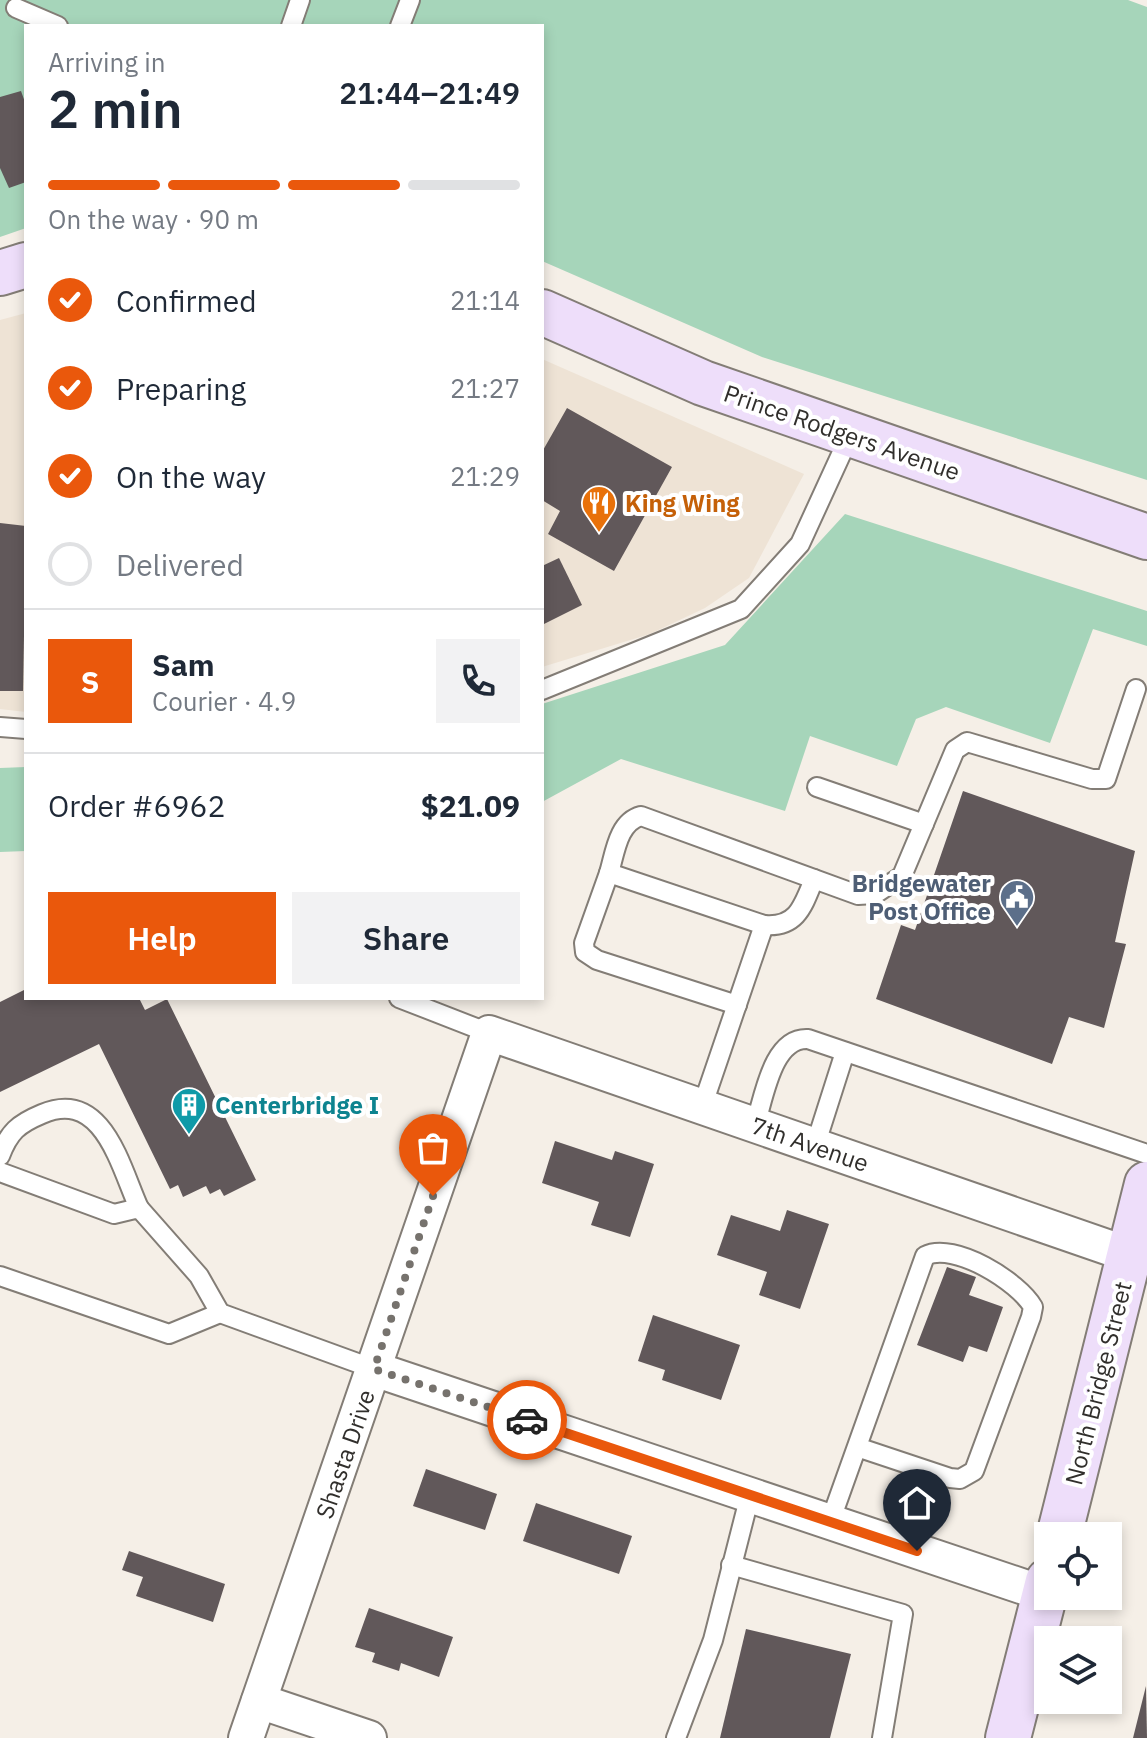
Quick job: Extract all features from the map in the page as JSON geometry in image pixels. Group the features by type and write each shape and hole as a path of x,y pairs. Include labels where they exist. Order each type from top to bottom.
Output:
{"street":[{"path":"0,273 24,266"},
{"name":"Prince Rodgers Avenue","path":"544,313 703,383 1147,537"},
{"name":"7th Avenue","path":"489,1033 1130,1255"},
{"name":"Shasta Drive","path":"246,1738 489,1033"},
{"name":"North Bridge Street","path":"1063,1522 1147,1184"},
{"path":"374,1369 830,1522 1034,1584"},
{"path":"1008,1738 1040,1610"},
{"path":"259,1701 369,1738"}],"lane":[{"path":"292,24 300,0"},
{"path":"401,24 410,0"},
{"path":"16,8 53,24"},
{"path":"544,689 741,609 800,544 850,435"},
{"path":"737,1005 597,960 585,952 584,943 624,825 641,816 858,895 875,894 902,876 955,750 967,742 1092,779 1106,779 1136,689"},
{"path":"0,727 24,729"},
{"path":"817,787 924,824"},
{"path":"609,873 764,925 780,927 791,922 800,911 814,879"},
{"path":"702,1107 764,925"},
{"path":"404,1000 489,1033"},
{"path":"755,1125 777,1059 786,1046 796,1039 808,1039 1147,1154"},
{"path":"815,1146 845,1052"},
{"path":"0,1156 8,1135 20,1124 57,1108 86,1112 101,1127 139,1208 199,1276 220,1313 374,1369"},
{"path":"0,1172 114,1214 139,1208"},
{"path":"830,1522 925,1256 932,1253 958,1257 1004,1277 1022,1291 1033,1307 1031,1317 974,1471 960,1479 950,1478 857,1447"},
{"path":"0,1276 169,1334 220,1313"},
{"path":"676,1738 713,1640 750,1495"},
{"path":"731,1565 903,1614 882,1738"}],"shaded area":[{"path":"24,314 24,712 0,709 0,320"},
{"path":"544,360 804,474 749,578 705,608 650,634 544,666"}],"green space":[{"path":"0,0 1128,0 1147,7 1147,480 762,357 544,262 544,24 24,24 24,229 0,237"},
{"path":"845,514 1147,611 1147,646 1093,629 1050,743 946,707 916,719 897,766 810,736 785,811 621,759 544,801 544,703 725,645"},
{"path":"24,767 24,851 0,852 0,768"}],"building":[{"path":"21,91 24,99 24,183 9,188 0,168 0,97"},
{"path":"567,408 672,467 614,571 548,534 560,511 544,501 544,448"},
{"path":"0,523 24,526 24,636 23,691 0,691"},
{"path":"559,558 582,605 544,624 544,565"},
{"name":"Bridgewater Post Office","path":"963,791 1135,851 1115,942 1126,944 1104,1028 1069,1017 1052,1064 876,999 901,925 915,930"},
{"name":"Centerbridge I","path":"24,990 24,1000 140,1000 145,1010 167,1000 256,1180 224,1196 220,1189 210,1194 206,1186 183,1197 178,1185 170,1189 99,1044 0,1092 0,1002"},
{"path":"555,1141 612,1160 615,1151 654,1164 630,1237 591,1225 599,1202 542,1183"},
{"path":"787,1210 829,1224 800,1309 759,1295 767,1272 717,1255 731,1215 780,1231"},
{"path":"947,1267 976,1277 969,1295 1003,1307 987,1352 969,1346 963,1362 917,1345"},
{"path":"653,1315 740,1345 721,1400 662,1380 665,1370 638,1361"},
{"path":"426,1469 497,1494 485,1530 413,1506"},
{"path":"536,1503 632,1536 619,1574 523,1541"},
{"path":"129,1551 225,1584 213,1622 136,1596 143,1577 122,1570"},
{"path":"369,1608 453,1637 439,1677 401,1663 399,1671 372,1662 375,1653 355,1647"},
{"path":"746,1629 851,1654 830,1738 720,1738"},
{"path":"1146,1686 1147,1738 1133,1738"}],"way so far":[{"path":"433,1196 374,1369 527,1420"}],"place":[{"name":"King Wing","path":"599,534"},
{"name":"Bridgewater Post Office","path":"1017,928"},
{"name":"Centerbridge I","path":"189,1136"}],"route":[{"path":"527,1420 917,1551"}]}
